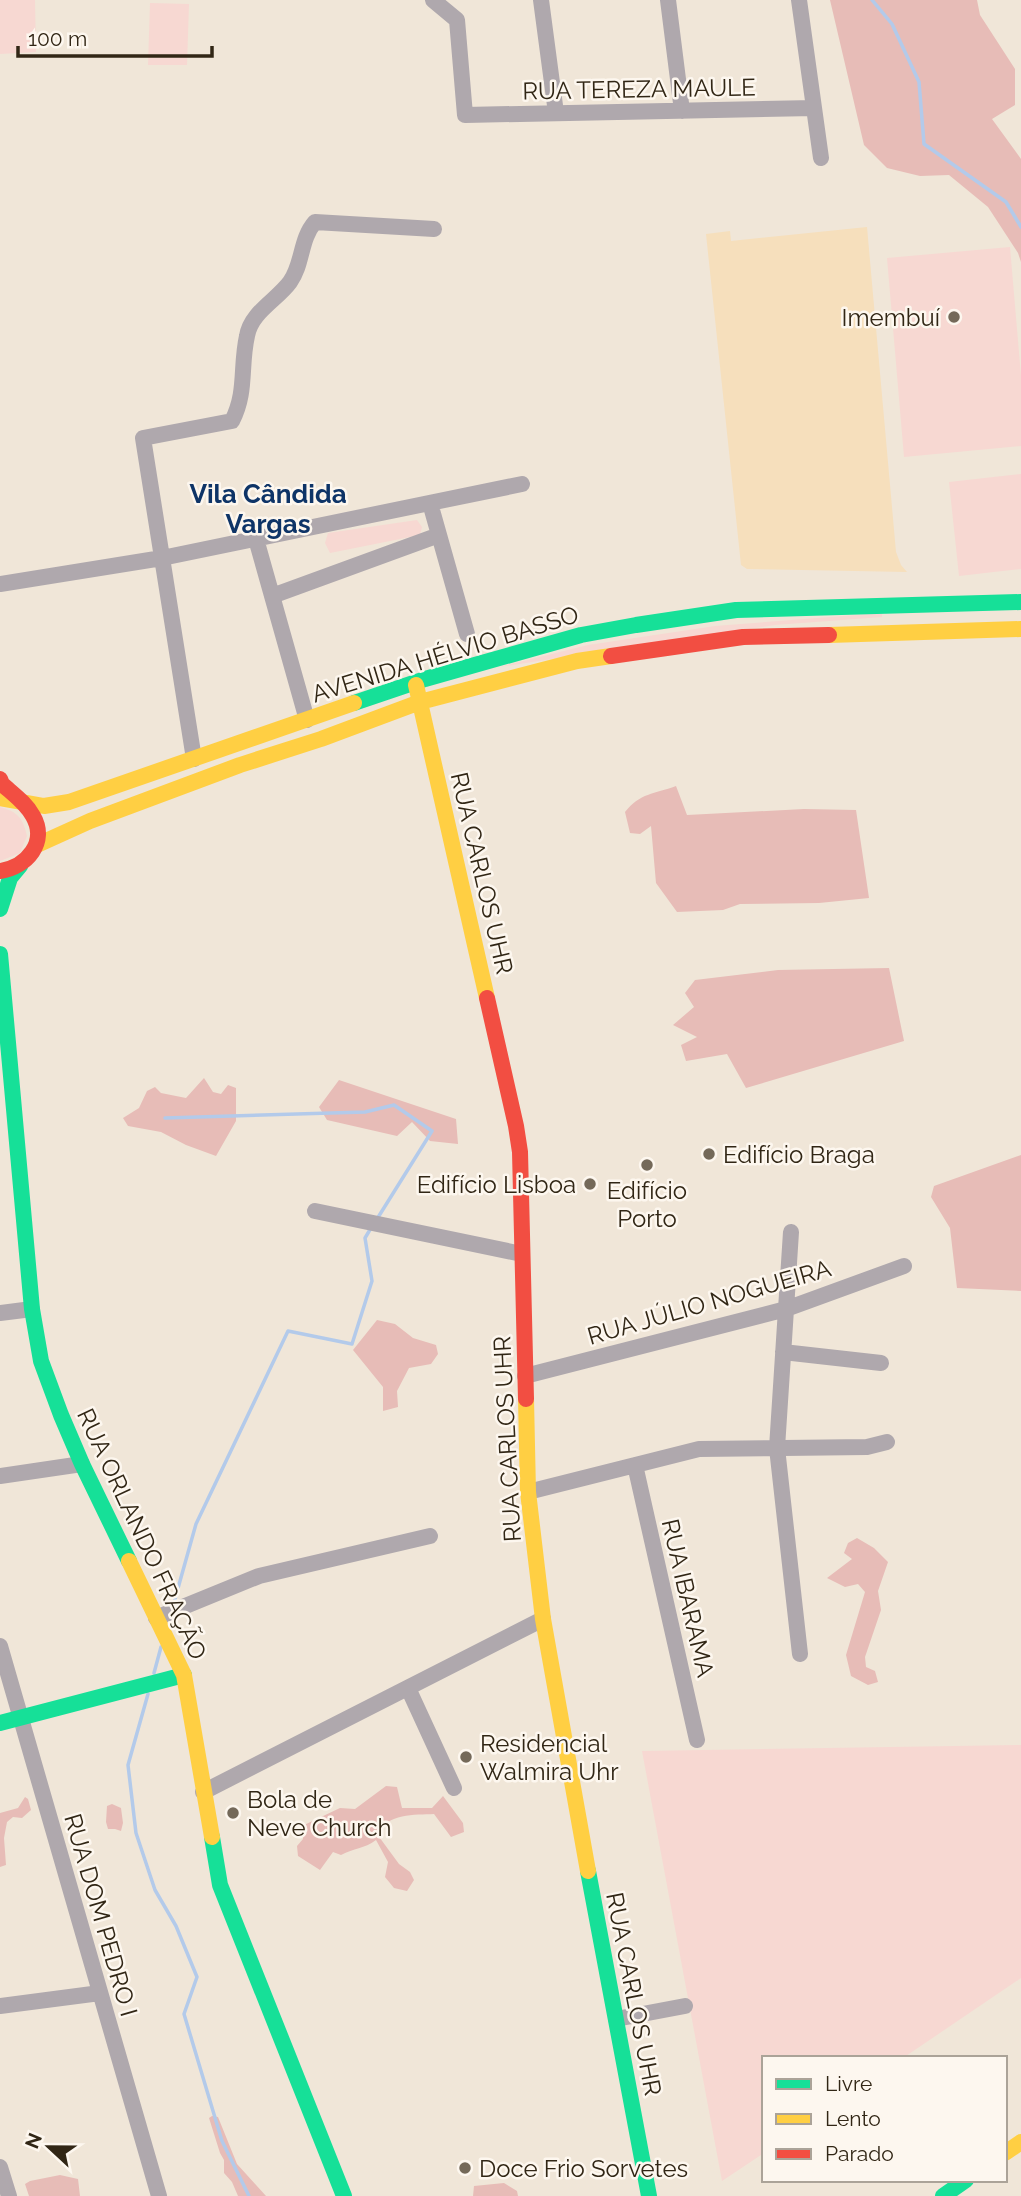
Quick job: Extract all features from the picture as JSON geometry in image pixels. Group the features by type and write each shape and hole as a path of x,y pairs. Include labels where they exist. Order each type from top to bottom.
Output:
{"street":[{"name":"RUA TEREZA MAULE","path":"433,0 457,20 465,115 814,108"},
{"path":"541,0 556,113"},
{"path":"668,0 682,111"},
{"path":"799,0 821,158"},
{"path":"194,759 143,438 232,421 240,405 247,334 254,319 291,281 307,232 315,222 434,229"},
{"path":"0,584 162,558 522,484"},
{"path":"430,503 467,634"},
{"path":"272,596 439,534"},
{"path":"256,539 307,720"},
{"name":"AVENIDA HÉLVIO BASSO","path":"0,798 50,807 69,802 415,682 581,635 736,610 1021,602"},
{"name":"AVENIDA HÉLVIO BASSO","path":"37,845 90,821 420,702 577,661 743,637 1021,629"},
{"name":"RUA CARLOS UHR","path":"415,682 516,1126 520,1152 528,1492 543,1619 649,2196"},
{"path":"0,779 34,817 39,834 30,858 10,878 0,909"},
{"path":"0,871 20,866"},
{"name":"RUA ORLANDO FRAÇÃO","path":"0,954 5,1074 41,1360 52,1395 82,1464 184,1675 219,1885 344,2196"},
{"path":"316,1211 522,1254"},
{"path":"791,1232 777,1448 800,1654"},
{"name":"RUA JÚLIO NOGUEIRA","path":"526,1376 786,1309 904,1266"},
{"path":"0,1313 33,1309"},
{"path":"783,1352 881,1363"},
{"path":"528,1492 699,1449 867,1447 887,1442"},
{"path":"0,1476 82,1464"},
{"name":"RUA IBARAMA","path":"635,1465 697,1740"},
{"path":"156,1618 259,1576 430,1536"},
{"path":"204,1792 543,1619"},
{"name":"RUA DOM PEDRO I","path":"0,1646 159,2196"},
{"path":"0,1723 21,1720 184,1675"},
{"path":"408,1688 454,1788"},
{"path":"0,2006 100,1993"},
{"path":"616,2019 685,2007"},
{"path":"0,2167 9,2196"},
{"path":"943,2196 963,2182"}],"shaded area":[{"path":"0,0 35,0 36,52 0,54"},
{"path":"830,0 977,0 980,15 1015,69 1015,105 992,119 1021,159 1021,262 988,207 949,175 920,176 887,168 864,145"},
{"path":"150,3 189,4 187,65 148,65"},
{"path":"867,227 896,552 907,572 747,569 741,565 706,234 730,231 731,241"},
{"name":"Imembuí","path":"1010,247 1021,376 1021,446 904,457 887,258"},
{"path":"1021,474 1021,569 959,576 949,482"},
{"path":"417,520 422,527 420,535 330,553 325,543 328,533"},
{"path":"882,613 882,617 775,625 499,667 588,645 715,626"},
{"path":"676,786 687,815 804,809 856,810 869,898 819,903 740,904 723,910 677,912 656,883 651,826 640,834 630,833 625,812 642,798"},
{"path":"0,807 19,817 27,836 20,853 0,861"},
{"path":"889,968 904,1041 746,1088 727,1054 686,1061 681,1045 697,1037 673,1025 694,1007 685,993 695,980 778,970"},
{"path":"204,1078 213,1092 221,1094 228,1085 236,1088 236,1121 216,1156 161,1132 128,1126 123,1118 139,1108 147,1091 155,1087 161,1093 186,1098"},
{"path":"339,1080 456,1119 458,1144 430,1141 412,1122 397,1136 327,1120 319,1107"},
{"path":"1021,1155 1021,1291 957,1288 950,1228 931,1197 934,1186"},
{"path":"377,1320 395,1324 413,1338 436,1345 438,1354 431,1364 409,1368 397,1391 398,1407 383,1411 383,1387 353,1350"},
{"path":"857,1538 874,1548 888,1562 878,1591 881,1610 865,1657 866,1667 875,1671 878,1682 868,1685 851,1676 846,1655 865,1592 858,1584 845,1587 827,1578 852,1559 844,1553 848,1543"},
{"path":"1021,1745 1021,1978 906,2056 762,2056 762,2154 722,2181 642,1751"},
{"path":"386,1786 397,1787 402,1808 432,1808 443,1796 463,1823 464,1832 451,1837 434,1814 402,1816 382,1827 377,1834 414,1880 407,1891 394,1888 385,1877 388,1862 376,1840 341,1855 333,1852 320,1870 298,1856 297,1846 303,1839 302,1826 340,1808 355,1809"},
{"path":"25,1797 31,1810 22,1818 13,1817 7,1822 4,1838 6,1865 0,1867 0,1813 18,1808"},
{"path":"112,1804 121,1808 121,1831 108,1829 107,1806"},
{"path":"218,2117 237,2164 266,2196 238,2196 232,2182 224,2173 224,2160 209,2118"},
{"path":"60,2175 78,2179 80,2196 29,2196 25,2184"},
{"path":"504,2183 517,2191 518,2196 473,2196 474,2186"}],"waterway":[{"path":"872,0 892,24 919,82 924,144 1006,202 1021,227"},
{"path":"165,1118 365,1112 394,1105 432,1131 377,1219"},
{"path":"173,1606 196,1524 288,1331 352,1344 372,1281 365,1238 371,1228"},
{"path":"154,1673 161,1647"},
{"path":"148,1694 128,1765 136,1833 155,1890 176,1926 197,1977 184,2014 222,2141 249,2196"}],"traffic: fast":[{"path":"354,703 425,679 581,635 636,625 736,610 1021,602"},
{"path":"0,909 10,878 20,866"},
{"path":"0,954 32,1309 41,1361 82,1464 129,1561"},
{"path":"0,1723 184,1675"},
{"path":"212,1837 220,1885 344,2196"},
{"path":"588,1871 649,2196"},
{"path":"943,2196 963,2182"}],"traffic: slow":[{"path":"829,635 1021,629"},
{"path":"37,845 90,821 420,702 577,661 611,656"},
{"path":"416,685 487,998"},
{"path":"0,798 44,806 69,802 354,703"},
{"path":"526,1399 528,1492 543,1619 588,1871"},
{"path":"129,1561 184,1675 212,1837"},
{"path":"1007,2152 1021,2142"}],"traffic: jam":[{"path":"611,656 743,637 829,635"},
{"path":"0,779 30,811 38,835 36,844 26,859 10,869 0,871"},
{"path":"487,998 520,1152 526,1399"}],"place":[{"name":"Imembuí","path":"954,317"},
{"name":"Edifício Braga","path":"709,1154"},
{"name":"Edifício Porto","path":"647,1165"},
{"name":"Edifício Lisboa","path":"590,1184"},
{"name":"Residencial Walmira Uhr","path":"466,1757"},
{"name":"Bola de Neve Church","path":"233,1813"},
{"name":"Doce Frio Sorvetes","path":"465,2168"}],"district":[{"name":"Vila Cândida Vargas","path":"268,509"}]}
